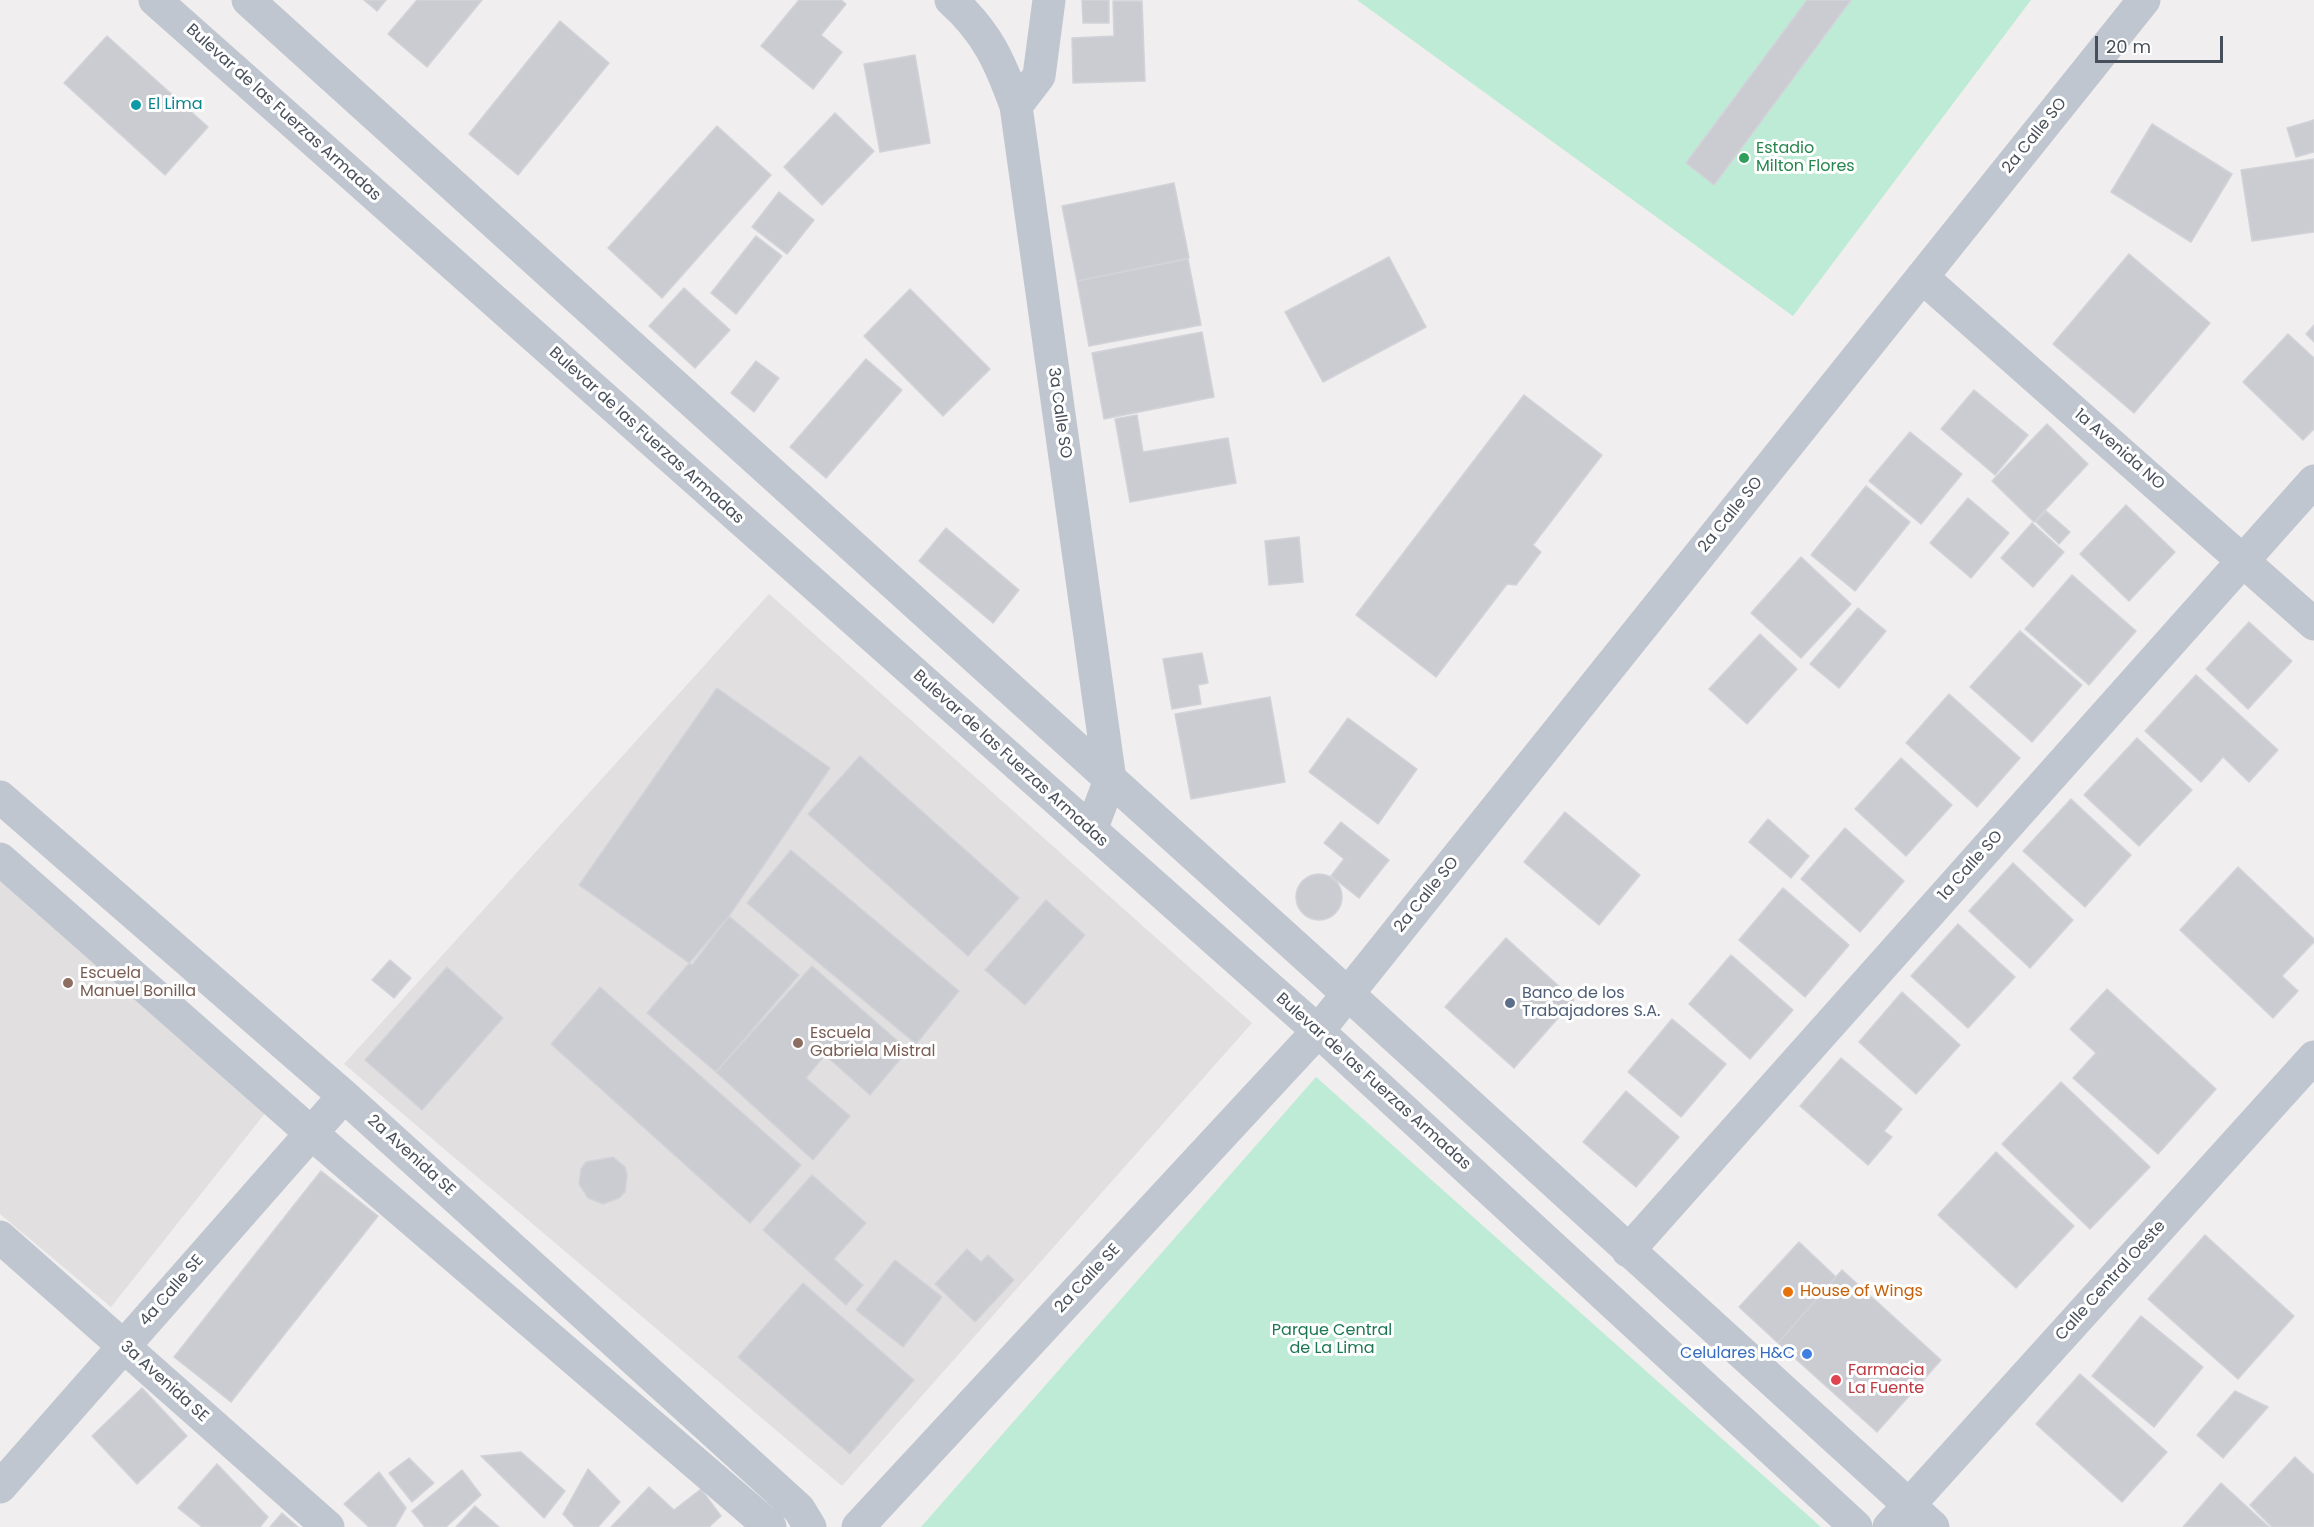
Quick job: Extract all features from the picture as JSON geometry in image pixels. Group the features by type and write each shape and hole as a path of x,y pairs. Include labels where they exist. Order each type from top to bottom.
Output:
{"street":[{"name":"Bulevar de las Fuerzas Armadas","path":"155,0 1318,1031 1856,1527"},
{"path":"248,0 1348,994 1628,1251 1899,1516 1933,1527"},
{"name":"3a Calle SO","path":"951,0 971,18 1001,63 1016,106 1110,780 1090,830"},
{"path":"1016,106 1039,76 1049,0"},
{"name":"2a Calle SO","path":"1318,1031 2144,0"},
{"name":"1a Avenida NO","path":"1922,277 2314,624"},
{"name":"1a Calle SO","path":"1628,1251 2314,481"},
{"name":"2a Avenida SE","path":"0,797 344,1096 799,1509 810,1527"},
{"path":"0,859 311,1133 770,1527"},
{"name":"2a Calle SE","path":"858,1527 1318,1031"},
{"name":"Calle Central Oeste","path":"1899,1516 2314,1057"},
{"name":"4a Calle SE","path":"0,1486 344,1096"},
{"name":"3a Avenida SE","path":"0,1237 328,1527"}],"shaded area":[{"name":"Escuela Gabriela Mistral","path":"769,594 1252,1023 842,1486 344,1064"},
{"name":"Escuela Manuel Bonilla","path":"0,864 274,1102 111,1307 0,1214"}],"green space":[{"name":"Estadio Milton Flores","path":"1357,0 2031,0 1793,316"},
{"name":"Parque Central de La Lima","path":"1316,1077 1821,1527 921,1527"}],"building":[{"path":"364,0 386,0 377,11"},
{"path":"417,0 482,0 427,67 388,34"},
{"path":"799,0 841,0 846,4 821,35 842,52 813,89 761,46"},
{"path":"1082,0 1109,0 1109,23 1083,23"},
{"path":"1807,0 1851,0 1714,185 1686,163"},
{"path":"1113,1 1142,1 1145,81 1073,83 1072,38 1114,36"},
{"path":"560,21 609,63 518,175 469,134"},
{"name":"El Lima","path":"107,36 208,127 165,175 64,83"},
{"path":"915,55 930,143 880,152 864,64"},
{"path":"835,113 874,151 822,205 784,167"},
{"path":"2314,120 2314,152 2296,157 2287,128"},
{"path":"2152,124 2232,174 2191,242 2111,192"},
{"path":"717,126 771,175 662,298 608,248"},
{"path":"2314,159 2314,232 2252,241 2241,170"},
{"path":"1174,183 1189,258 1077,281 1062,206"},
{"path":"779,192 814,220 787,254 752,227"},
{"path":"756,236 782,256 736,314 711,293"},
{"path":"2129,254 2210,323 2134,413 2053,344"},
{"path":"1389,257 1426,327 1323,382 1285,312"},
{"path":"1188,259 1201,325 1089,346 1077,281"},
{"path":"684,288 730,330 695,368 649,326"},
{"path":"910,289 990,369 943,416 864,336"},
{"path":"2314,325 2314,342 2306,334"},
{"path":"1202,332 1214,397 1104,419 1092,353"},
{"path":"2288,334 2314,358 2314,429 2303,440 2243,382"},
{"path":"866,359 902,390 826,478 790,447"},
{"path":"756,361 779,378 754,412 731,393"},
{"path":"1974,390 2028,435 1995,475 1941,429"},
{"path":"1524,395 1602,455 1533,545 1541,552 1516,585 1507,584 1436,677 1356,615"},
{"path":"1137,415 1143,452 1228,438 1236,483 1130,502 1115,419"},
{"path":"2047,424 2088,464 2034,522 1992,481"},
{"path":"1910,432 1962,474 1921,524 1869,481"},
{"path":"1866,486 1910,522 1855,591 1811,555"},
{"path":"1968,498 2009,533 1971,578 1930,543"},
{"path":"2126,505 2175,552 2129,601 2080,554"},
{"path":"2046,511 2070,532 2059,544 2036,522"},
{"path":"2032,523 2064,552 2033,587 2001,558"},
{"path":"946,528 1019,590 993,623 919,561"},
{"path":"1299,537 1303,582 1269,585 1265,541"},
{"path":"1801,557 1851,604 1801,658 1751,613"},
{"path":"2072,575 2136,631 2089,685 2025,629"},
{"path":"1858,608 1886,631 1839,688 1810,664"},
{"path":"2249,622 2292,661 2248,709 2206,669"},
{"path":"2020,631 2082,685 2032,742 1970,687"},
{"path":"1760,634 1797,669 1747,724 1709,689"},
{"path":"1202,653 1208,683 1198,685 1201,704 1172,709 1163,659"},
{"path":"2196,675 2278,750 2249,782 2223,757 2201,782 2145,731"},
{"path":"717,688 830,768 729,916 692,965 579,885"},
{"path":"1949,694 2020,758 1977,807 1906,743"},
{"path":"1270,697 1285,782 1191,799 1175,714"},
{"path":"1348,718 1417,769 1378,824 1309,772"},
{"path":"2137,738 2192,790 2139,846 2084,795"},
{"path":"860,756 1019,898 968,956 808,814"},
{"path":"1901,758 1952,805 1906,856 1855,809"},
{"path":"2071,799 2131,855 2085,907 2023,851"},
{"path":"1565,812 1640,875 1599,925 1524,862"},
{"path":"1768,819 1809,856 1791,878 1749,842"},
{"path":"1341,822 1389,860 1359,898 1331,876 1344,859 1324,843"},
{"path":"1845,828 1904,881 1860,932 1801,879"},
{"path":"791,850 959,991 916,1044 747,903"},
{"path":"2013,863 2073,920 2030,968 1969,911"},
{"path":"2238,867 2314,939 2314,942 2282,976 2298,991 2273,1018 2180,930"},
{"path":"1319,874 1335,881 1342,897 1335,913 1319,920 1303,913 1296,897 1303,881"},
{"path":"1783,888 1849,945 1805,997 1739,940"},
{"path":"1046,900 1085,935 1025,1005 985,970"},
{"path":"729,916 799,975 716,1072 647,1013"},
{"path":"1958,924 2015,977 1968,1028 1911,976"},
{"name":"Banco de los Trabajadores S.A.","path":"1506,938 1574,1000 1514,1068 1445,1007"},
{"path":"1731,955 1793,1010 1750,1059 1689,1004"},
{"path":"390,960 411,978 394,998 372,980"},
{"path":"812,966 908,1050 870,1095 825,1055 806,1078 850,1116 813,1160 716,1072"},
{"path":"447,967 503,1018 422,1110 365,1060"},
{"path":"600,987 801,1165 750,1223 551,1044"},
{"path":"2107,989 2216,1089 2158,1154 2073,1078 2096,1053 2070,1029"},
{"path":"1902,992 1960,1045 1916,1094 1859,1042"},
{"path":"1672,1019 1726,1064 1681,1117 1628,1072"},
{"path":"1841,1058 1902,1109 1884,1131 1892,1137 1868,1165 1800,1106"},
{"path":"2061,1082 2150,1167 2090,1229 2002,1144"},
{"path":"1626,1091 1679,1137 1636,1187 1583,1142"},
{"path":"1996,1152 2074,1226 2016,1288 1938,1215"},
{"path":"613,1157 625,1167 627,1175 625,1192 619,1198 603,1204 588,1198 579,1184 581,1169 586,1162"},
{"path":"321,1171 378,1216 231,1402 174,1357"},
{"path":"812,1175 866,1223 834,1259 863,1285 846,1305 763,1230"},
{"path":"2205,1235 2294,1316 2238,1379 2148,1299"},
{"name":"House of Wings","path":"1799,1242 1836,1277 1778,1343 1739,1307"},
{"path":"967,1249 981,1262 988,1255 1014,1280 975,1322 935,1284"},
{"path":"895,1260 942,1297 903,1347 856,1310"},
{"path":"1842,1270 1941,1360 1877,1432 1778,1343"},
{"path":"803,1283 914,1380 850,1454 738,1357"},
{"path":"2141,1316 2203,1367 2154,1427 2092,1376"},
{"path":"2080,1374 2167,1452 2122,1502 2036,1424"},
{"path":"142,1388 187,1436 137,1484 92,1436"},
{"path":"2235,1391 2268,1407 2223,1458 2197,1435"},
{"path":"521,1452 565,1491 544,1518 481,1456"},
{"path":"2295,1457 2314,1475 2314,1527 2272,1527 2250,1505"},
{"path":"409,1458 434,1483 412,1502 389,1473"},
{"path":"217,1464 268,1517 260,1527 202,1527 178,1508"},
{"path":"588,1469 620,1502 598,1527 575,1527 563,1514"},
{"path":"462,1470 481,1495 446,1527 425,1527 412,1511"},
{"path":"379,1472 406,1508 395,1527 369,1527 344,1504"},
{"path":"2221,1483 2269,1527 2183,1527"},
{"path":"649,1487 674,1510 701,1489 721,1516 709,1527 611,1527"},
{"path":"475,1506 499,1527 456,1527"},
{"path":"282,1513 298,1527 270,1527"}],"place":[{"name":"El Lima","path":"136,105"},
{"name":"Estadio Milton Flores","path":"1744,158"},
{"name":"Escuela Manuel Bonilla","path":"68,983"},
{"name":"Banco de los Trabajadores S.A.","path":"1510,1003"},
{"name":"Escuela Gabriela Mistral","path":"798,1043"},
{"name":"House of Wings","path":"1788,1292"},
{"name":"Celulares H&C","path":"1807,1354"},
{"name":"Farmacia La Fuente","path":"1836,1380"}]}
